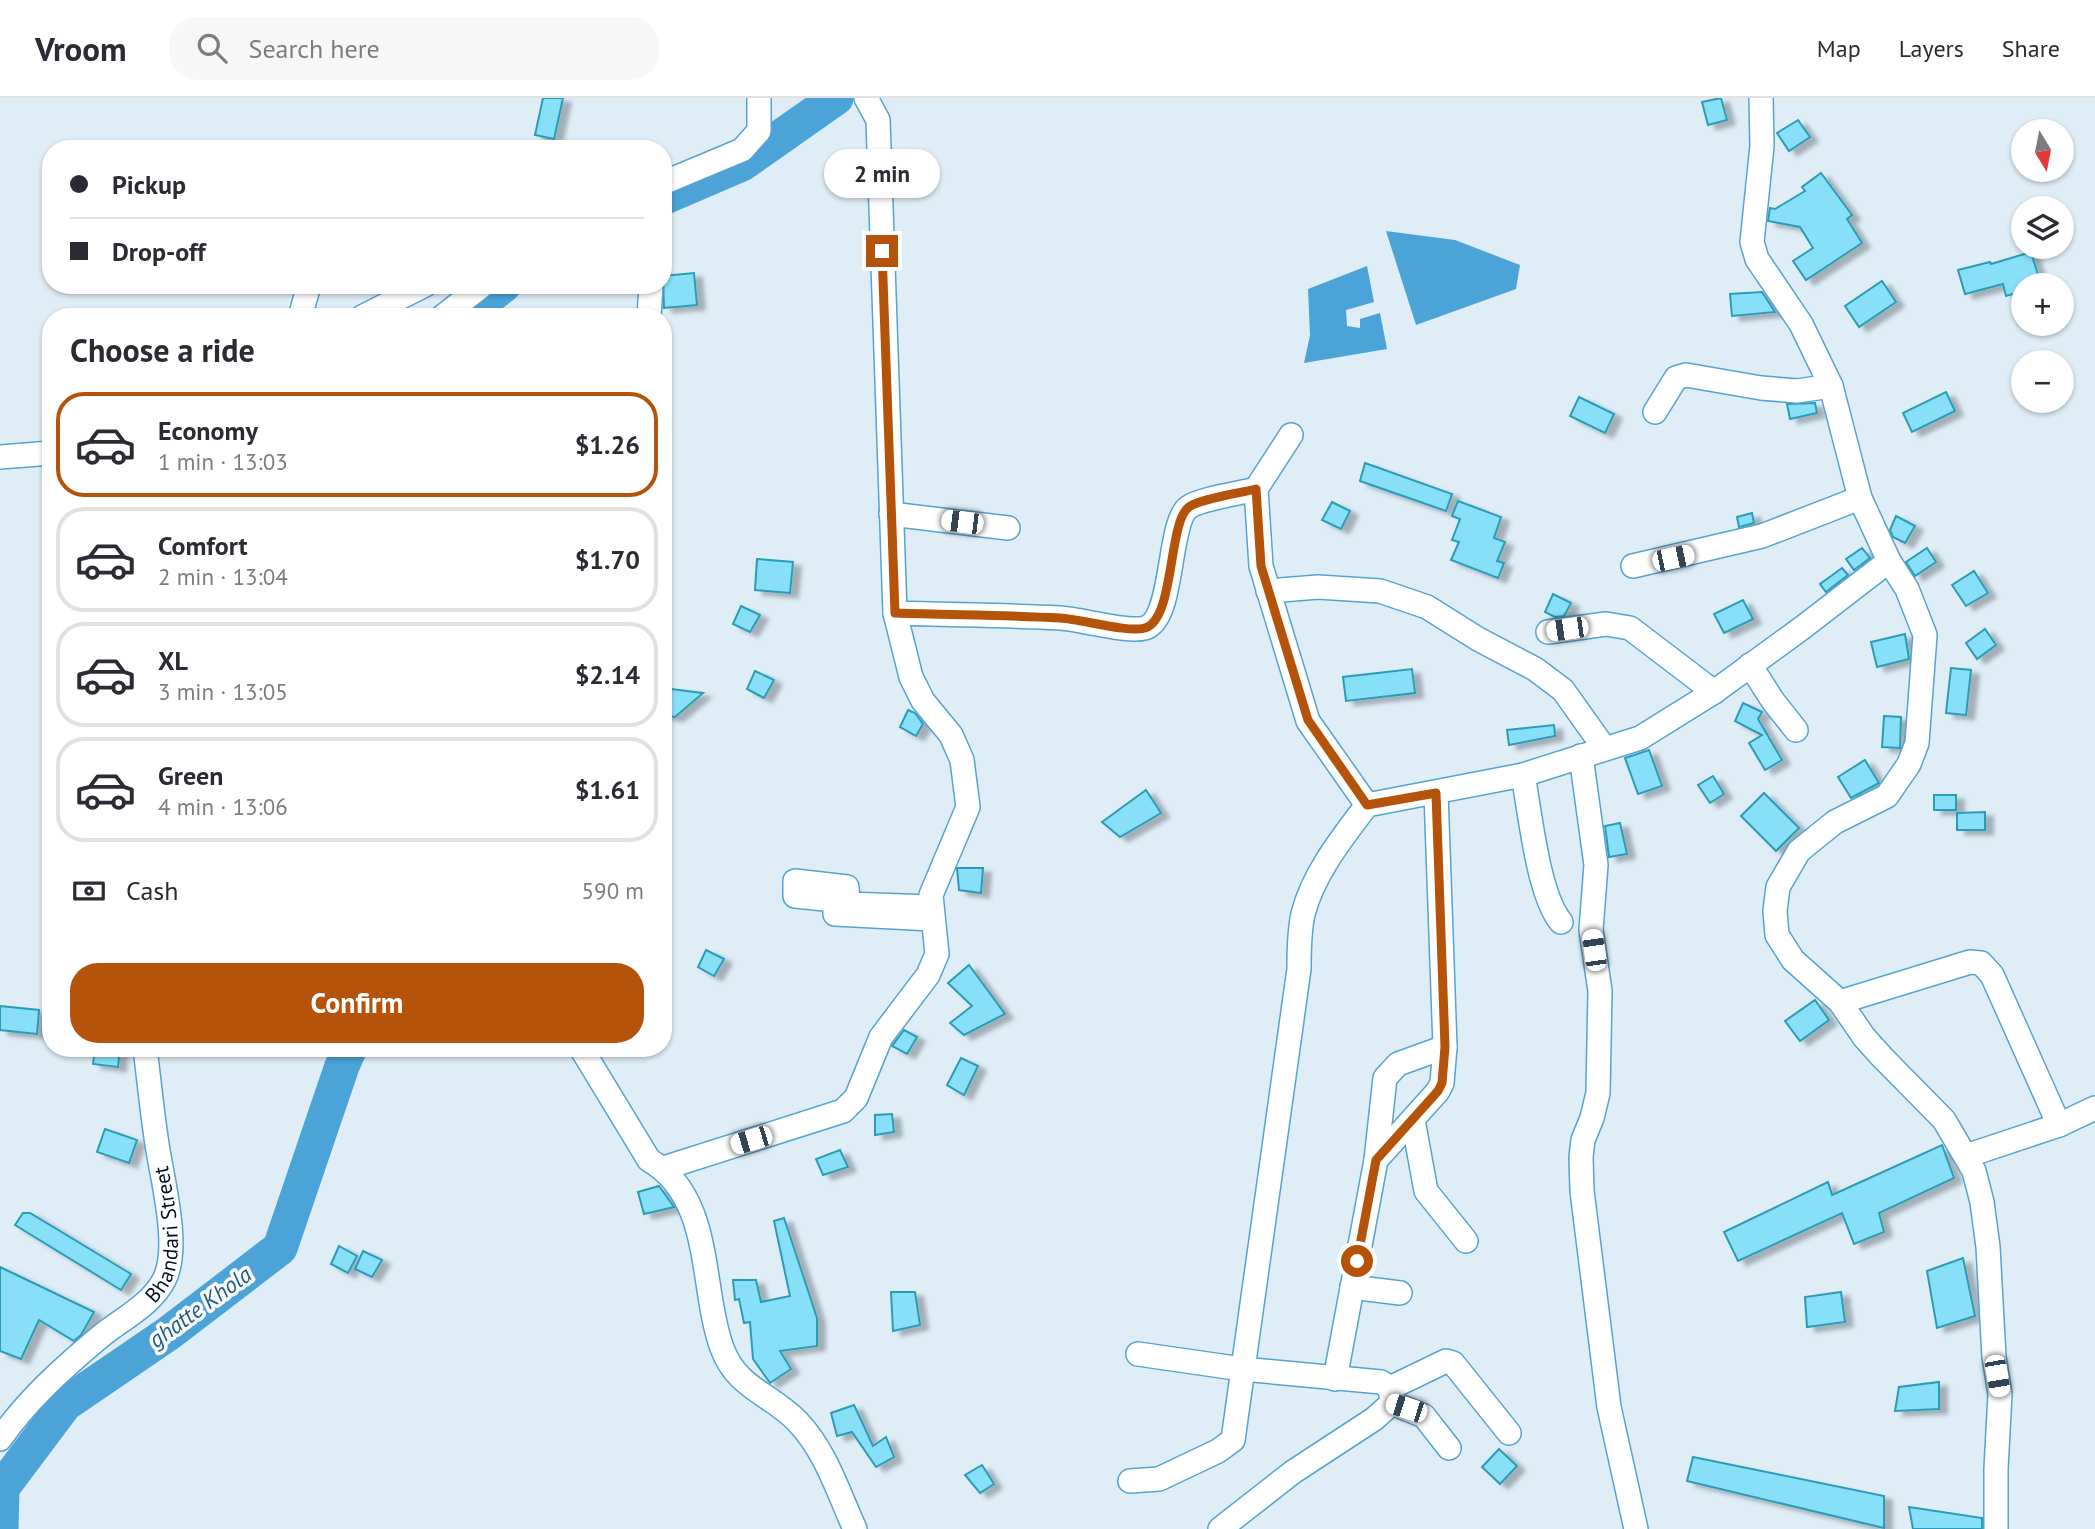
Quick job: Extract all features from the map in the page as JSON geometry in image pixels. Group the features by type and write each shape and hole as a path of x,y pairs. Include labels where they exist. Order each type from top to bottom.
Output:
{"street":[{"path":"672,182 742,150 760,131 760,98"},
{"path":"664,1168 843,1111 856,1098 881,1037 928,975 937,954 931,895 968,807 962,760 951,735 923,701 911,677 895,613 878,120 866,98"},
{"path":"1761,98 1762,146 1752,242 1757,259 1801,324 1831,386 1860,498 1889,561 1907,589 1925,635 1917,743 1909,764 1887,796 1835,822 1798,852 1778,887 1775,911 1777,935 1793,960 1840,1002 1864,1037 1944,1120 1973,1171 1983,1202 1994,1357 2000,1394 1996,1529"},
{"path":"380,308 407,294"},
{"path":"453,308 471,294"},
{"path":"1655,412 1676,377 1686,375 1761,388 1797,391 1831,386"},
{"path":"1291,435 1256,489 1261,566 1308,720 1367,805"},
{"path":"0,457 42,454"},
{"path":"895,613 1063,618 1128,628 1146,628 1157,619 1163,601 1180,516 1190,506 1256,489"},
{"path":"1633,566 1762,536 1860,498"},
{"path":"891,514 1008,528"},
{"path":"1130,1481 1159,1479 1218,1451 1233,1440 1299,969 1303,915 1314,885 1367,805 1523,775 1640,738 1714,692 1889,561"},
{"path":"1268,591 1318,587 1380,591 1427,607 1478,639 1535,668 1563,690 1605,749"},
{"path":"1548,632 1606,624 1630,628 1714,692"},
{"path":"1750,665 1796,730"},
{"path":"1581,756 1596,865 1591,930 1600,991 1598,1093 1583,1140 1582,1191 1609,1407 1636,1529"},
{"path":"1523,775 1545,893 1554,914 1561,922"},
{"path":"1376,1160 1438,1091 1442,1083 1445,1047 1436,793"},
{"path":"795,881 847,887 848,904 931,913 835,914 835,900 795,896 795,881"},
{"path":"1840,1002 1970,962 1981,963 1992,975 2059,1125"},
{"path":"1335,1379 1376,1160 1385,1078 1398,1064 1445,1047"},
{"name":"Bhandari Street","path":"0,1438 70,1362 152,1298 165,1280 172,1258 168,1209 146,1057"},
{"path":"586,1057 649,1160 664,1168 679,1188 698,1230 709,1276 712,1312 722,1349 736,1376 796,1420 818,1447 855,1529"},
{"path":"1966,1156 2059,1125 2095,1108"},
{"path":"1413,1120 1426,1191 1466,1241"},
{"path":"1352,1287 1400,1293"},
{"path":"1138,1353 1242,1369 1381,1382 1391,1396 1424,1416 1450,1448"},
{"path":"1220,1529 1293,1472 1374,1419 1391,1396 1446,1361 1452,1363 1508,1433"}],"water":[{"path":"1386,231 1455,240 1520,265 1516,289 1416,325"},
{"path":"1367,266 1374,302 1346,310 1347,326 1360,328 1360,319 1380,313 1387,349 1304,363 1310,335 1308,289"}],"building":[{"path":"543,98 563,98 554,139 535,135"},
{"path":"1721,98 1727,120 1708,125 1702,102"},
{"path":"1798,120 1810,137 1789,151 1777,133"},
{"path":"1821,173 1852,215 1847,219 1862,243 1806,280 1793,261 1813,248 1800,227 1768,221 1770,208 1775,209 1805,191 1802,187"},
{"path":"2011,258 2033,259 2037,273 2011,273 2011,295 2006,296 2003,284 1965,294 1958,270 1990,262 1991,264"},
{"path":"694,273 697,305 664,308 664,294 672,294 672,275"},
{"path":"1882,281 1896,302 1859,327 1845,306"},
{"path":"1762,292 1775,312 1732,316 1730,294"},
{"path":"1946,392 1955,411 1912,432 1903,413"},
{"path":"1579,397 1614,414 1605,433 1570,416"},
{"path":"1815,403 1817,413 1790,419 1787,404"},
{"path":"1365,463 1452,494 1446,511 1360,481"},
{"path":"1458,501 1501,517 1494,538 1505,542 1497,561 1504,563 1498,578 1451,560 1459,542 1452,540 1460,519 1452,516"},
{"path":"1332,502 1350,511 1341,529 1322,520"},
{"path":"1752,513 1754,523 1739,527 1737,517"},
{"path":"1896,516 1915,526 1905,543 1893,537 1890,530"},
{"path":"1862,548 1870,558 1854,570 1846,559"},
{"path":"1927,548 1936,562 1915,576 1906,562"},
{"path":"757,559 793,562 790,593 755,590"},
{"path":"1842,568 1848,575 1826,592 1820,584"},
{"path":"1974,571 1988,593 1966,606 1952,585"},
{"path":"1553,594 1571,603 1564,616 1555,617 1545,612"},
{"path":"1743,600 1753,619 1724,633 1714,614"},
{"path":"741,606 760,615 750,632 733,624"},
{"path":"1985,629 1996,645 1977,659 1966,643"},
{"path":"1905,634 1909,659 1877,667 1871,642"},
{"path":"1951,668 1971,670 1966,715 1946,713"},
{"path":"1412,669 1415,693 1346,701 1343,677"},
{"path":"755,671 774,680 764,698 747,689"},
{"path":"672,689 703,693 675,717 672,716"},
{"path":"1743,703 1762,712 1758,719 1782,760 1765,770 1749,743 1762,735 1735,721"},
{"path":"908,710 915,713 923,724 916,736 900,727"},
{"path":"1884,716 1901,717 1900,748 1882,747"},
{"path":"1554,725 1555,736 1509,745 1507,730"},
{"path":"1649,750 1662,786 1638,794 1625,758"},
{"path":"1865,760 1879,783 1851,798 1838,777"},
{"path":"1713,776 1724,794 1710,803 1698,785"},
{"path":"1146,790 1161,813 1120,837 1102,822"},
{"path":"1764,793 1799,828 1776,851 1741,816"},
{"path":"1934,795 1956,795 1956,810 1934,810"},
{"path":"1985,812 1985,830 1957,830 1957,813"},
{"path":"1620,823 1627,854 1609,857 1605,826"},
{"path":"957,868 983,868 981,893 959,890"},
{"path":"706,950 724,959 714,976 698,967"},
{"path":"969,965 1005,1014 964,1035 950,1023 972,1006 948,983"},
{"path":"1815,1000 1829,1020 1800,1041 1785,1021"},
{"path":"0,1006 39,1010 37,1034 0,1030"},
{"path":"904,1030 917,1037 907,1054 892,1046"},
{"path":"94,1057 119,1057 118,1067 93,1064"},
{"path":"961,1058 978,1066 964,1095 947,1085"},
{"path":"892,1114 894,1132 875,1135 875,1115"},
{"path":"105,1129 137,1140 129,1163 97,1152"},
{"path":"1942,1145 1954,1178 1879,1213 1884,1232 1854,1244 1842,1213 1738,1261 1724,1232 1828,1182 1832,1195"},
{"path":"840,1150 848,1167 823,1175 816,1159"},
{"path":"659,1186 674,1207 644,1214 638,1192"},
{"path":"23,1213 30,1213 131,1274 121,1290 15,1225"},
{"path":"784,1218 817,1318 817,1346 780,1351 791,1369 770,1383 753,1359 750,1322 744,1323 739,1299 735,1300 733,1280 756,1280 761,1302 790,1296 774,1221"},
{"path":"339,1246 357,1256 348,1273 331,1264"},
{"path":"363,1251 382,1260 372,1277 355,1269"},
{"path":"1963,1258 1975,1316 1937,1328 1927,1271"},
{"path":"0,1267 94,1312 81,1335 74,1341 39,1320 21,1359 0,1351"},
{"path":"891,1292 915,1292 920,1325 893,1331"},
{"path":"1841,1292 1845,1322 1807,1327 1805,1297"},
{"path":"1939,1382 1939,1409 1895,1411 1899,1387"},
{"path":"854,1405 873,1446 886,1437 894,1457 876,1467 852,1432 837,1436 831,1413"},
{"path":"1499,1449 1517,1466 1500,1484 1482,1467"},
{"path":"1693,1457 1884,1496 1884,1528 1687,1481"},
{"path":"982,1465 994,1484 980,1493 965,1475"},
{"path":"1909,1507 1982,1518 1982,1529 1913,1529"}],"waterway":[{"name":"ghatte Khola","path":"672,194 742,164 836,98"},
{"name":"ghatte Khola","path":"475,308 492,294"},
{"name":"ghatte Khola","path":"1,1529 2,1488 65,1404 169,1333 280,1248 346,1057"}],"route":[{"path":"882,251 895,613 1063,618 1128,628 1146,628 1157,619 1163,601 1180,516 1190,506 1256,489 1261,566 1308,720 1367,805 1436,793 1445,1047 1442,1083 1432,1099 1376,1160 1357,1261"}]}
